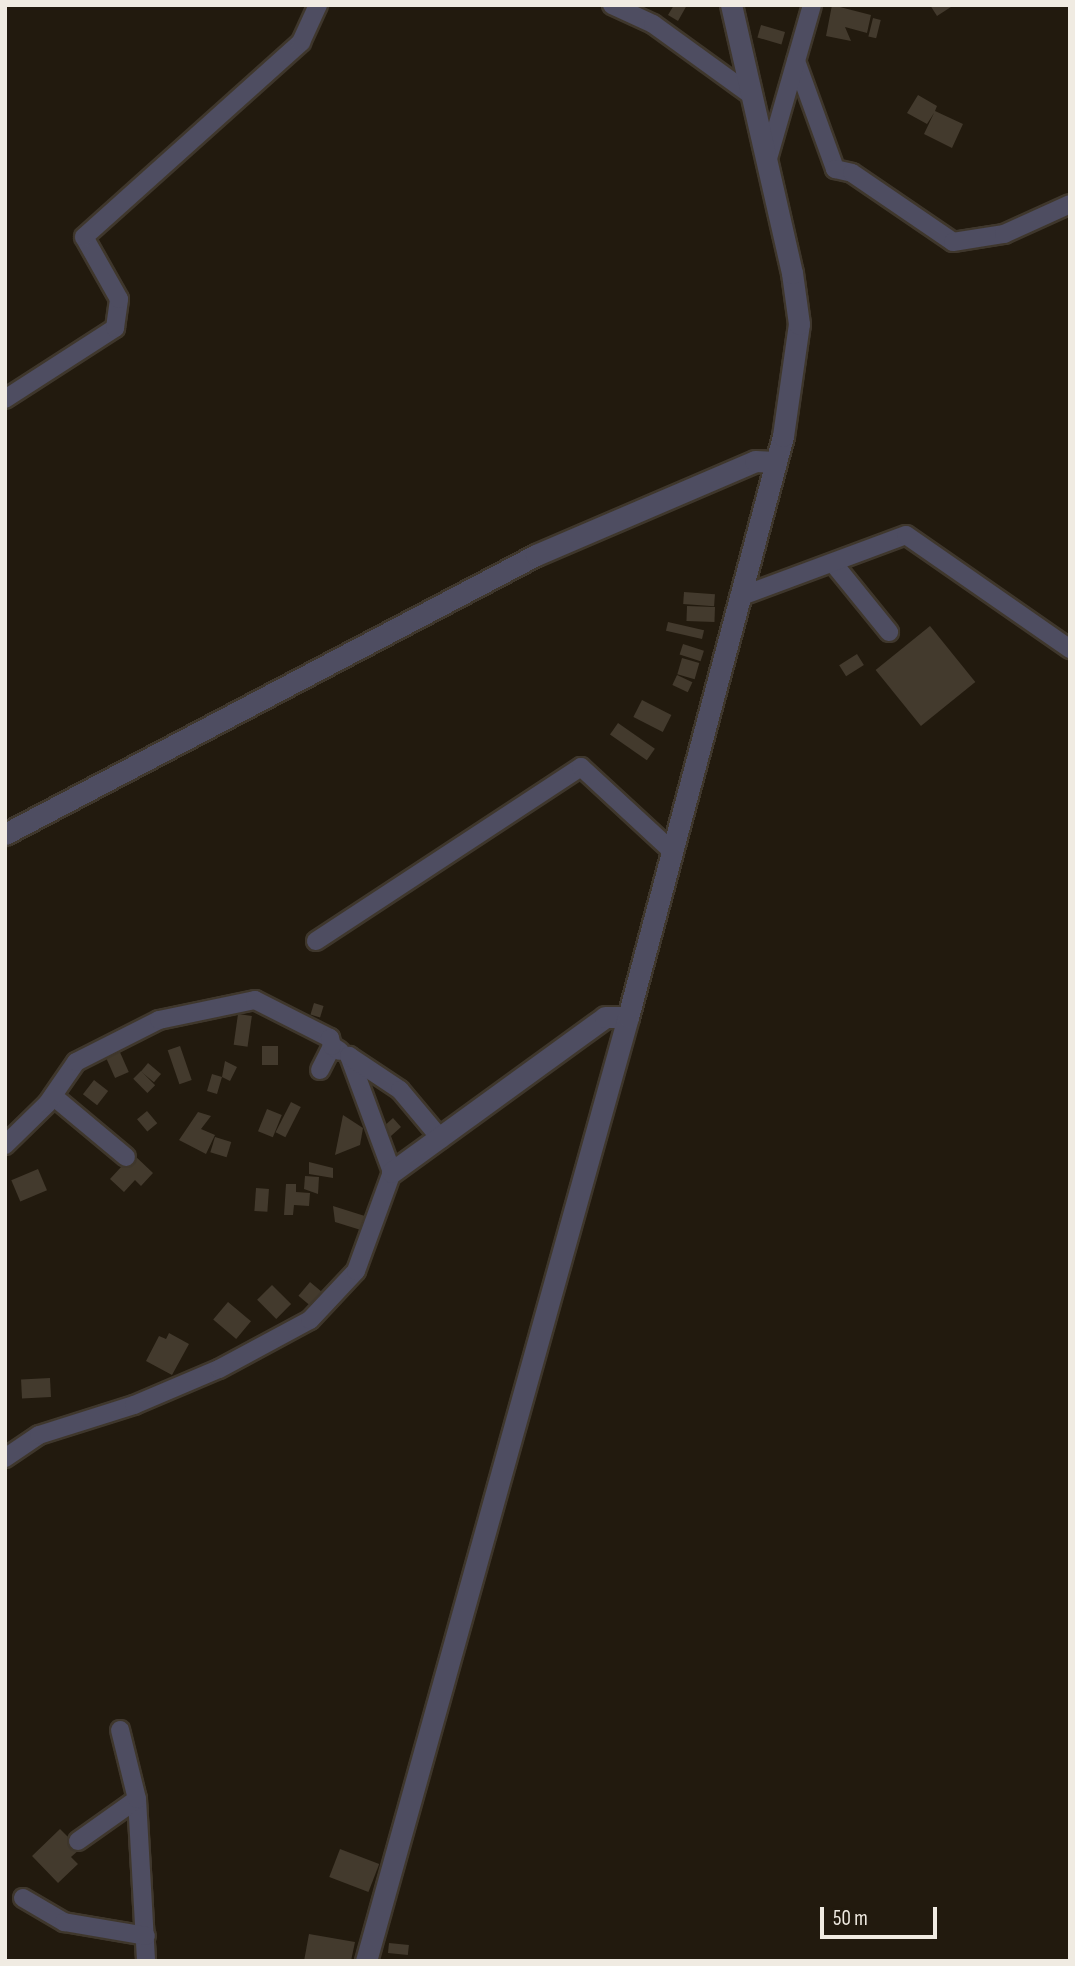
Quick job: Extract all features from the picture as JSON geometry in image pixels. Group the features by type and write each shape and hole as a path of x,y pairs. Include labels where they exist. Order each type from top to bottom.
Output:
{"street":[{"path":"5,399 115,328 119,299 84,237 301,42 318,5"},
{"path":"612,5 653,24 751,95"},
{"path":"366,1961 628,1017 776,461 799,324 792,273 731,5"},
{"path":"767,162 812,5"},
{"path":"796,61 835,169 852,173 953,242 1004,234 1070,204"},
{"path":"5,834 536,555 755,461 776,461"},
{"path":"739,597 906,536 1070,649"},
{"path":"833,563 889,632"},
{"path":"316,940 581,767 673,852"},
{"path":"5,1144 53,1096 76,1062 120,1036 159,1020 255,1000 330,1038 332,1045 400,1090 440,1139"},
{"path":"5,1458 39,1434 134,1405 219,1368 310,1320 356,1271 392,1172 605,1017 628,1017"},
{"path":"320,1070 332,1045"},
{"path":"349,1056 392,1172"},
{"path":"53,1096 126,1157"},
{"path":"120,1730 137,1799 146,1961"},
{"path":"78,1841 137,1799"},
{"path":"23,1898 38,1912 64,1922 146,1936"}],"building":[{"path":"674,5 687,5 678,21 668,15"},
{"path":"832,5 871,15 867,33 845,27 851,41 826,36"},
{"path":"930,5 954,5 937,16"},
{"path":"873,18 881,20 876,38 868,36"},
{"path":"761,25 785,32 781,44 757,37"},
{"path":"918,95 937,106 935,111 963,124 952,148 924,134 934,113 927,124 907,113"},
{"path":"684,592 715,594 714,606 683,604"},
{"path":"687,606 715,607 714,622 686,621"},
{"path":"668,622 704,630 702,639 666,631"},
{"path":"930,626 975,682 921,726 876,670"},
{"path":"683,644 704,651 701,661 680,654"},
{"path":"857,654 864,665 846,676 839,665"},
{"path":"682,658 699,663 695,679 677,674"},
{"path":"677,675 692,682 688,692 672,685"},
{"path":"642,700 671,715 663,732 633,717"},
{"path":"618,723 655,749 647,760 610,734"},
{"path":"314,1003 324,1006 320,1017 310,1014"},
{"path":"238,1014 252,1016 248,1047 234,1045"},
{"path":"180,1046 192,1080 179,1084 168,1050"},
{"path":"262,1046 278,1046 278,1065 262,1065"},
{"path":"119,1050 129,1072 115,1078 105,1056"},
{"path":"225,1061 237,1067 230,1081 222,1077"},
{"path":"148,1063 161,1074 154,1082 141,1071"},
{"path":"141,1071 155,1085 147,1093 133,1079"},
{"path":"212,1074 222,1077 217,1094 207,1091"},
{"path":"94,1080 108,1091 97,1105 83,1094"},
{"path":"291,1102 301,1107 285,1137 276,1132"},
{"path":"267,1109 282,1115 273,1137 258,1131"},
{"path":"147,1111 157,1123 147,1132 137,1119"},
{"path":"198,1112 211,1116 201,1129 215,1135 206,1154 179,1140"},
{"path":"343,1115 363,1128 360,1145 335,1155"},
{"path":"393,1118 401,1127 386,1140 378,1131"},
{"path":"215,1137 231,1142 227,1157 210,1152"},
{"path":"133,1154 153,1173 141,1186 135,1180 124,1192 110,1179"},
{"path":"309,1162 333,1168 333,1178 309,1174"},
{"path":"38,1169 47,1190 20,1202 11,1180"},
{"path":"305,1176 319,1177 318,1194 304,1189"},
{"path":"286,1184 296,1184 296,1192 310,1193 309,1206 294,1205 293,1215 284,1215"},
{"path":"256,1188 269,1189 267,1212 254,1211"},
{"path":"333,1206 368,1217 364,1231 335,1222"},
{"path":"310,1282 322,1292 311,1306 298,1296"},
{"path":"272,1285 291,1304 276,1319 257,1300"},
{"path":"228,1302 251,1321 236,1339 213,1320"},
{"path":"169,1333 189,1344 172,1375 146,1361 159,1336 166,1339"},
{"path":"50,1378 51,1397 22,1398 21,1380"},
{"path":"60,1829 80,1849 71,1857 78,1864 58,1883 32,1856"},
{"path":"340,1849 379,1864 368,1892 329,1877"},
{"path":"309,1934 355,1942 351,1961 304,1961"},
{"path":"389,1943 409,1945 408,1955 388,1953"}]}
